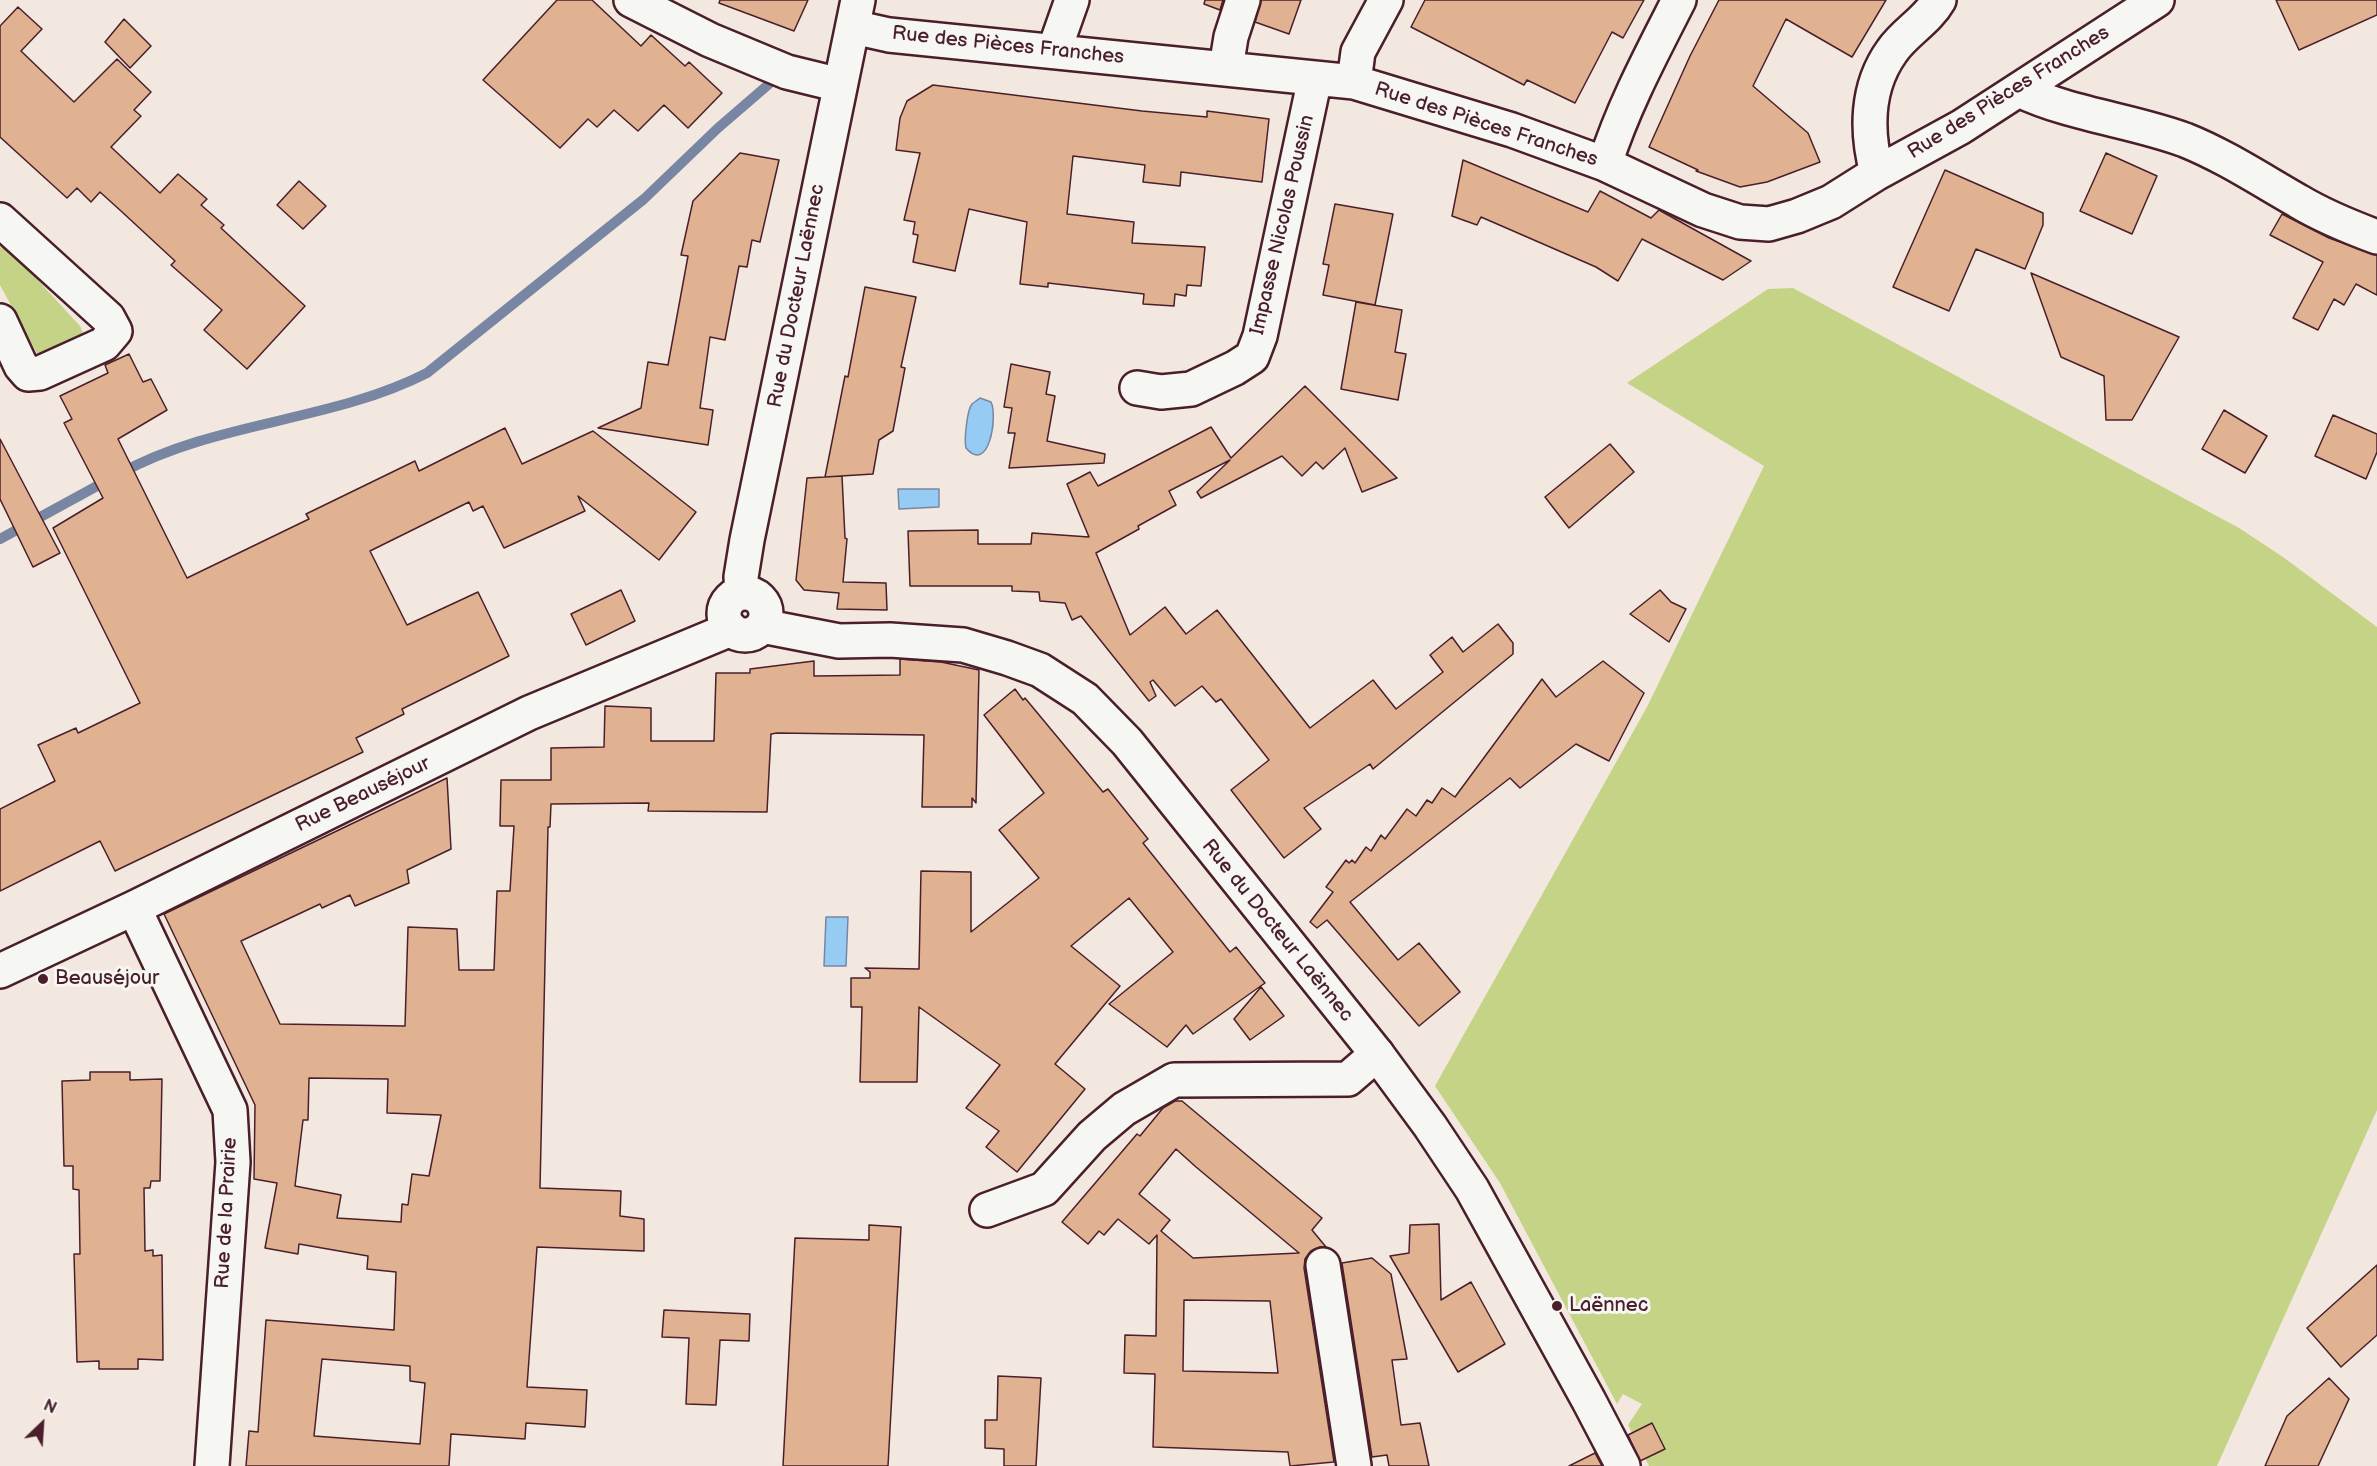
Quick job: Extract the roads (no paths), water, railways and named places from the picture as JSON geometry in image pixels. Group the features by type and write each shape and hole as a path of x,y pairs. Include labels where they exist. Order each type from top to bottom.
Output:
{"street":[{"path":"631,0 710,40 787,72 840,85"},
{"path":"1054,51 1072,0"},
{"path":"1226,68 1231,37 1243,0"},
{"path":"1354,82 1359,52 1386,0"},
{"path":"1605,164 1611,143 1642,73 1679,0"},
{"path":"1877,173 1872,154 1869,116 1876,83 1892,51 1933,12 1939,0"},
{"name":"Rue des Pièces Franches","path":"856,14 889,35 1354,82 1512,130 1605,164 1703,210 1740,222 1769,224 1797,216 1831,202 1877,173 1961,127 2157,0"},
{"name":"Rue du Docteur Laënnec","path":"746,628 764,620 764,606 756,596 742,593 741,577 856,14"},
{"name":"Impasse Nicolas Poussin","path":"1137,388 1161,392 1191,389 1235,368 1252,357 1260,336 1315,78"},
{"path":"2019,90 2048,103 2186,141 2230,161 2299,202 2340,223 2377,237"},
{"path":"0,220 108,318 115,331 104,344 40,373 28,374 21,366 0,321"},
{"name":"Rue du Docteur Laënnec","path":"746,628 839,641 890,640 963,645 1040,670 1085,699 1126,742 1377,1054 1430,1126 1472,1189 1623,1466"},
{"name":"Rue Beauséjour","path":"0,971 134,908 529,713 746,628"},
{"name":"Rue de la Prairie","path":"134,908 230,1110 232,1162 212,1466"},
{"path":"987,1210 1044,1189 1092,1136 1124,1109 1174,1080 1348,1079 1377,1054"},
{"path":"1323,1265 1354,1466"}],"water":[{"path":"980,398 991,402 992,430 986,449 981,454 974,454 966,448 966,425 970,407"},
{"path":"898,489 939,489 939,507 899,509"},
{"path":"826,917 848,917 846,966 824,966"}],"waterway":[{"path":"121,473 195,442 352,402 427,373 644,199 718,128 769,84"},
{"path":"0,539 108,480"}],"place":[{"name":"Beauséjour","path":"43,979"},
{"name":"Laënnec","path":"1557,1306"}]}
